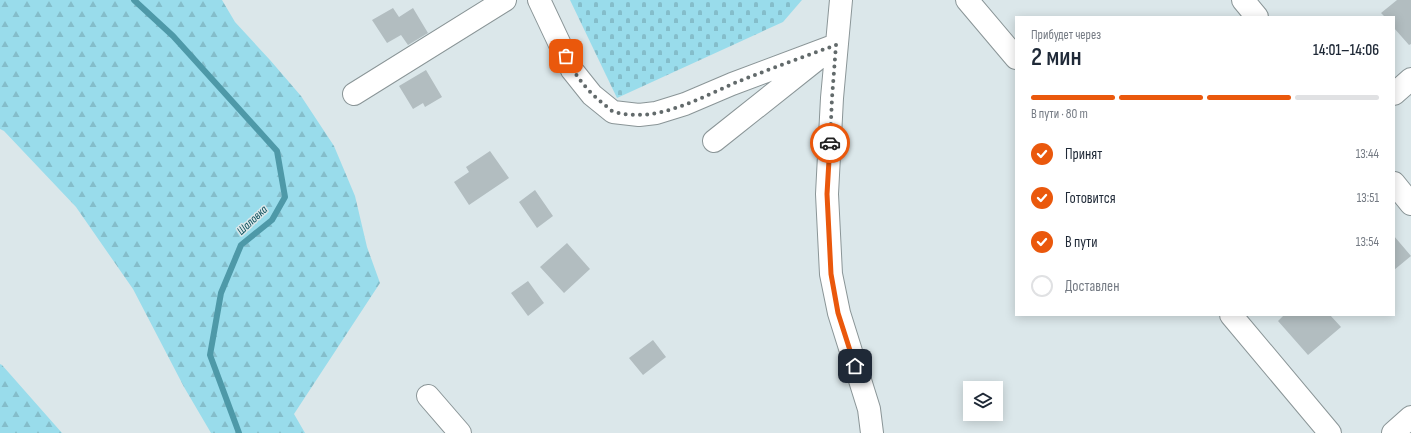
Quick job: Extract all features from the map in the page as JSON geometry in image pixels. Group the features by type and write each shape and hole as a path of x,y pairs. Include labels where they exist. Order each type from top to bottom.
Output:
{"street":[{"path":"354,94 505,0"},
{"path":"539,0 572,70 592,95 613,112 639,115 656,113 685,104 732,84 836,45"},
{"path":"841,0 832,98 827,194 831,274 838,313 870,409 872,433"},
{"path":"967,0 1015,57"},
{"path":"1243,0 1256,16"},
{"path":"714,141 836,45"},
{"path":"1395,93 1411,79"},
{"path":"1395,185 1411,204"},
{"path":"1232,316 1330,433"},
{"path":"428,396 460,433"},
{"path":"1392,433 1411,417"}],"green space":[{"path":"0,0 222,0 235,22 301,96 334,146 355,196 367,247 380,283 294,414 305,433 211,433 184,387 133,289 76,207 4,131 0,129"},
{"path":"570,0 802,0 783,22 617,98"},
{"path":"0,364 2,365 62,433 0,433"}],"building":[{"path":"1397,0 1411,0 1411,44 1409,45 1395,29 1395,16 1384,16 1381,13"},
{"path":"393,8 399,17 413,8 428,33 408,45 401,35 387,43 372,20"},
{"path":"426,70 442,97 425,107 423,103 413,109 399,86"},
{"path":"490,151 509,178 469,205 454,182 469,172 466,167"},
{"path":"535,190 553,216 537,228 519,202"},
{"path":"1395,237 1411,256 1395,269"},
{"path":"567,243 590,269 564,293 540,267"},
{"path":"528,281 544,303 528,316 511,293"},
{"path":"1283,316 1331,316 1341,327 1308,355 1278,321"},
{"path":"653,340 666,357 643,375 629,358"}],"waterway":[{"name":"Шаловка","path":"134,0 173,36 277,151 285,197 272,220 241,245 221,293 210,355 239,433"}],"way so far":[{"path":"566,56 572,70 592,95 613,112 639,115 656,113 685,104 775,67 836,45 830,143"}],"route":[{"path":"830,143 827,194 831,274 838,313 855,366"}]}
